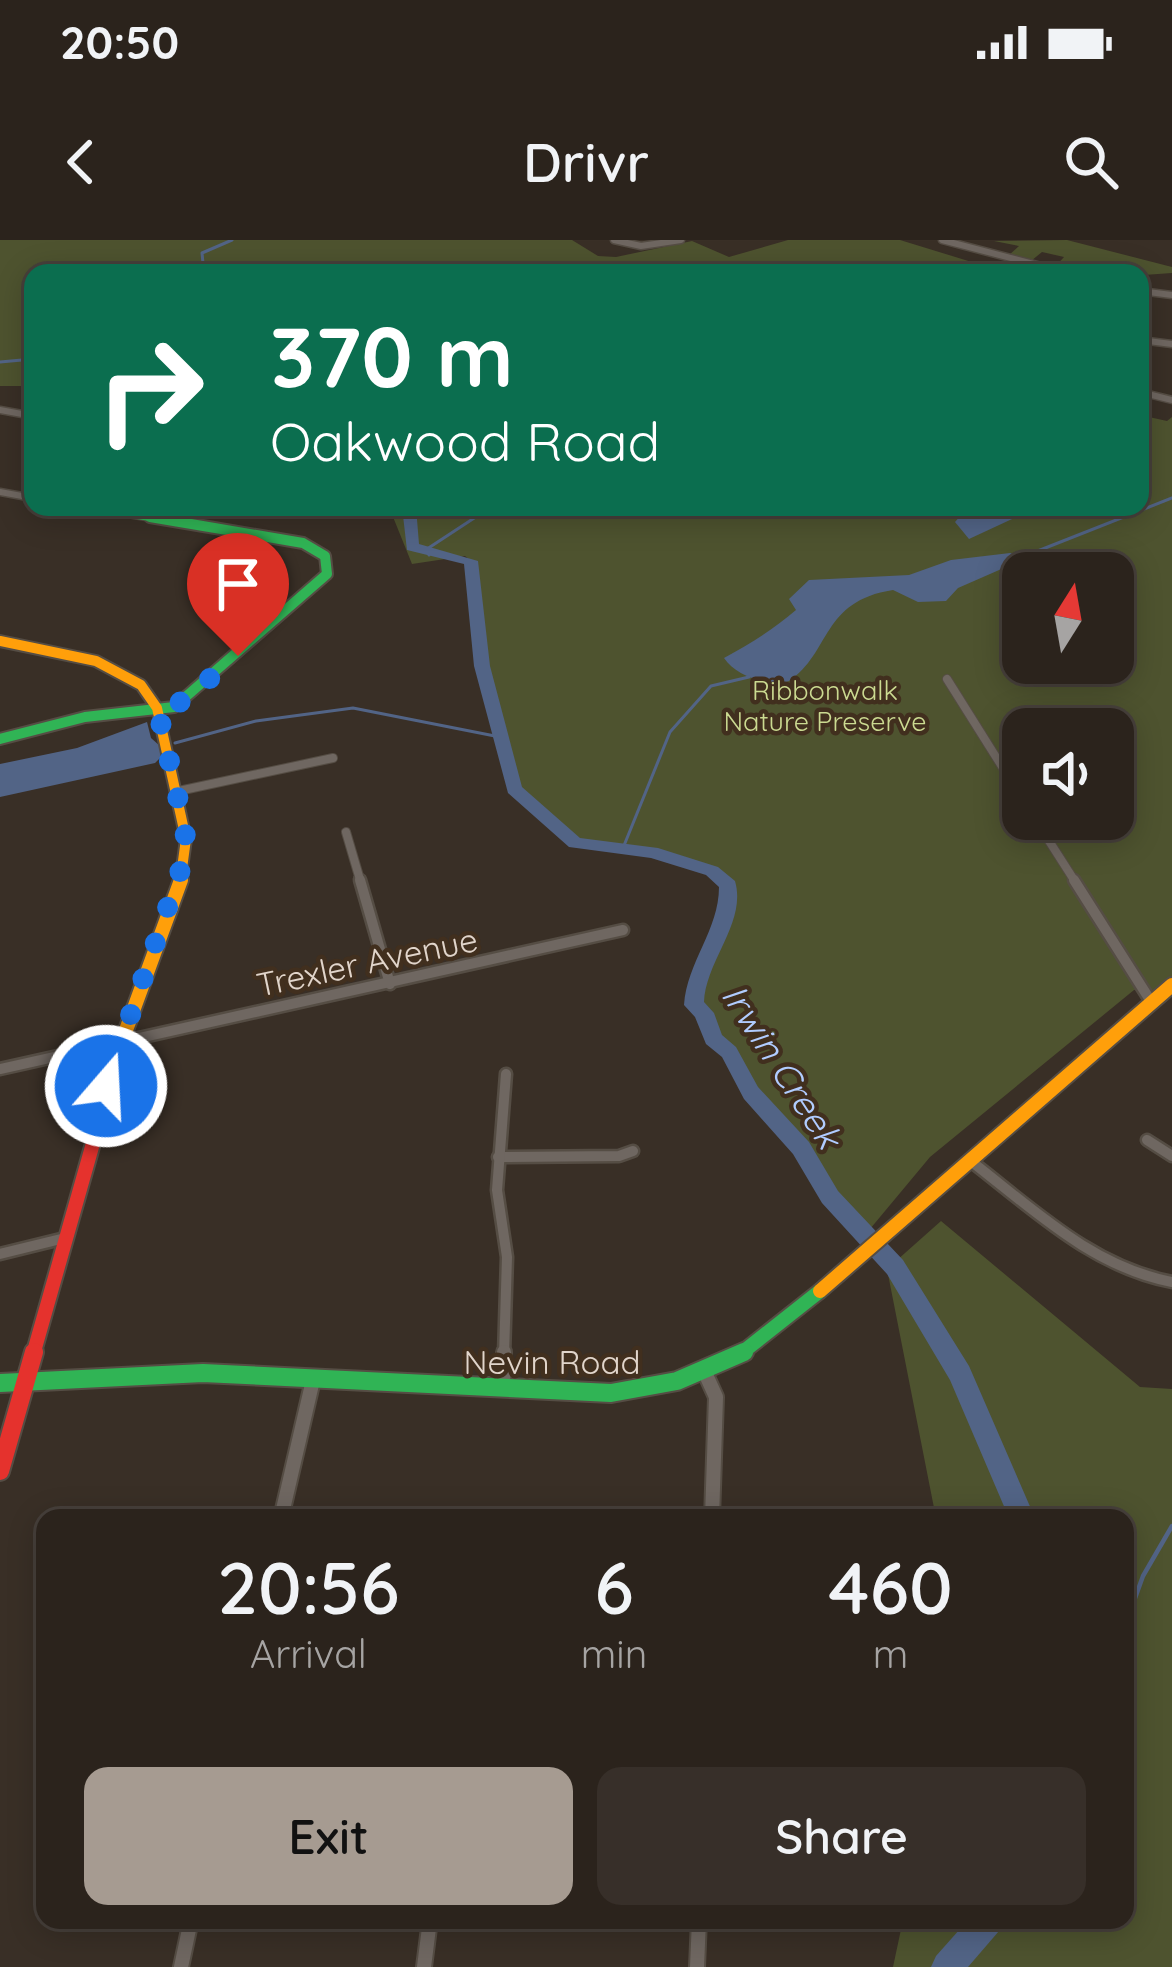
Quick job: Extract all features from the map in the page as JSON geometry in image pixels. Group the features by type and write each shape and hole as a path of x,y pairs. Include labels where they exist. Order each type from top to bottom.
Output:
{"street":[{"path":"614,240 641,246 681,240"},
{"path":"947,241 1034,264"},
{"path":"0,739 85,717 158,711 179,704 321,583 328,564 320,550 141,516"},
{"path":"175,522 180,516"},
{"path":"0,640 112,667 141,686 158,711 185,829 184,867 120,1044 0,1471"},
{"path":"947,679 1002,767"},
{"path":"173,792 333,758"},
{"path":"346,832 390,984"},
{"path":"1048,840 1152,1003"},
{"name":"Trexler Avenue","path":"0,1069 623,929"},
{"name":"Nevin Road","path":"0,1383 136,1372 502,1391 633,1392 706,1376 748,1354 868,1254 1172,985"},
{"path":"502,1391 507,1256 498,1157 506,1074"},
{"path":"1147,1140 1172,1156"},
{"path":"498,1157 619,1156 633,1151"},
{"path":"971,1162 1110,1262 1136,1275 1172,1282"},
{"path":"0,1254 65,1238"},
{"path":"706,1376 716,1396 712,1509"},
{"path":"283,1509 313,1380"},
{"path":"181,1967 189,1929"},
{"path":"424,1967 429,1929"},
{"path":"697,1967 699,1929"}],"green space":[{"path":"0,240 572,240 598,256 616,257 692,241 729,257 788,240 900,240 978,264 24,264 24,386 0,386"},
{"path":"1067,240 1172,267 1172,273 1149,275 1149,264 1058,264 1064,257 1042,252 1031,261 1009,255 1019,246 994,241"},
{"name":"Ribbonwalk Nature Preserve","path":"1149,417 1167,421 1172,417 1172,977 1153,991 1134,990 930,1157 865,1235 825,1191 801,1148 751,1093 729,1052 713,1039 704,1013 694,1005 699,975 725,916 728,884 712,871 652,852 575,843 514,789 482,666 471,561 465,556 412,564 393,516 1149,516"},
{"path":"941,1221 1140,1387 1172,1389 1172,1967 893,1967 901,1929 1134,1929 1134,1509 934,1509 887,1269"}],"water":[{"path":"960,516 1018,516 969,539 955,522"},
{"path":"1002,554 1002,569 958,588 946,601 918,602 893,590 852,605 803,670 789,681 753,678 724,658 796,610 789,599 809,580 909,575 951,560"},
{"path":"147,722 162,756 155,763 0,797 0,764 77,748"}],"waterway":[{"name":"Irwin Creek","path":"203,264 202,253 232,240"},
{"path":"0,362 24,360"},
{"path":"1149,507 1172,498"},
{"name":"Irwin Creek","path":"410,516 412,547 471,561 482,666 514,789 575,843 652,852 712,871 728,885 725,916 699,975 694,1005 704,1013 713,1039 729,1052 751,1093 801,1148 830,1197 895,1267 960,1374 1018,1509"},
{"path":"429,555 427,549 477,516"},
{"path":"1035,552 1126,516"},
{"path":"623,848 670,732 711,686 749,677"},
{"path":"175,743 256,721 353,708 500,737"},
{"path":"1134,1601 1172,1526"},
{"name":"Irwin Creek","path":"947,1967 980,1929"}],"traffic: fast":[{"path":"0,739 85,717 174,707 327,574 325,556 303,543 142,516"},
{"path":"0,1383 203,1373 611,1393 677,1381 726,1363 770,1334 820,1291"}],"traffic: slow":[{"path":"0,641 96,661 141,685 157,708 186,839 181,880 122,1041"},
{"path":"820,1291 1172,985"}],"traffic: jam":[{"path":"0,1471 122,1041"}],"route":[{"path":"106,1086 181,880 186,854 182,813 166,764 158,711 174,707 238,656"}]}
